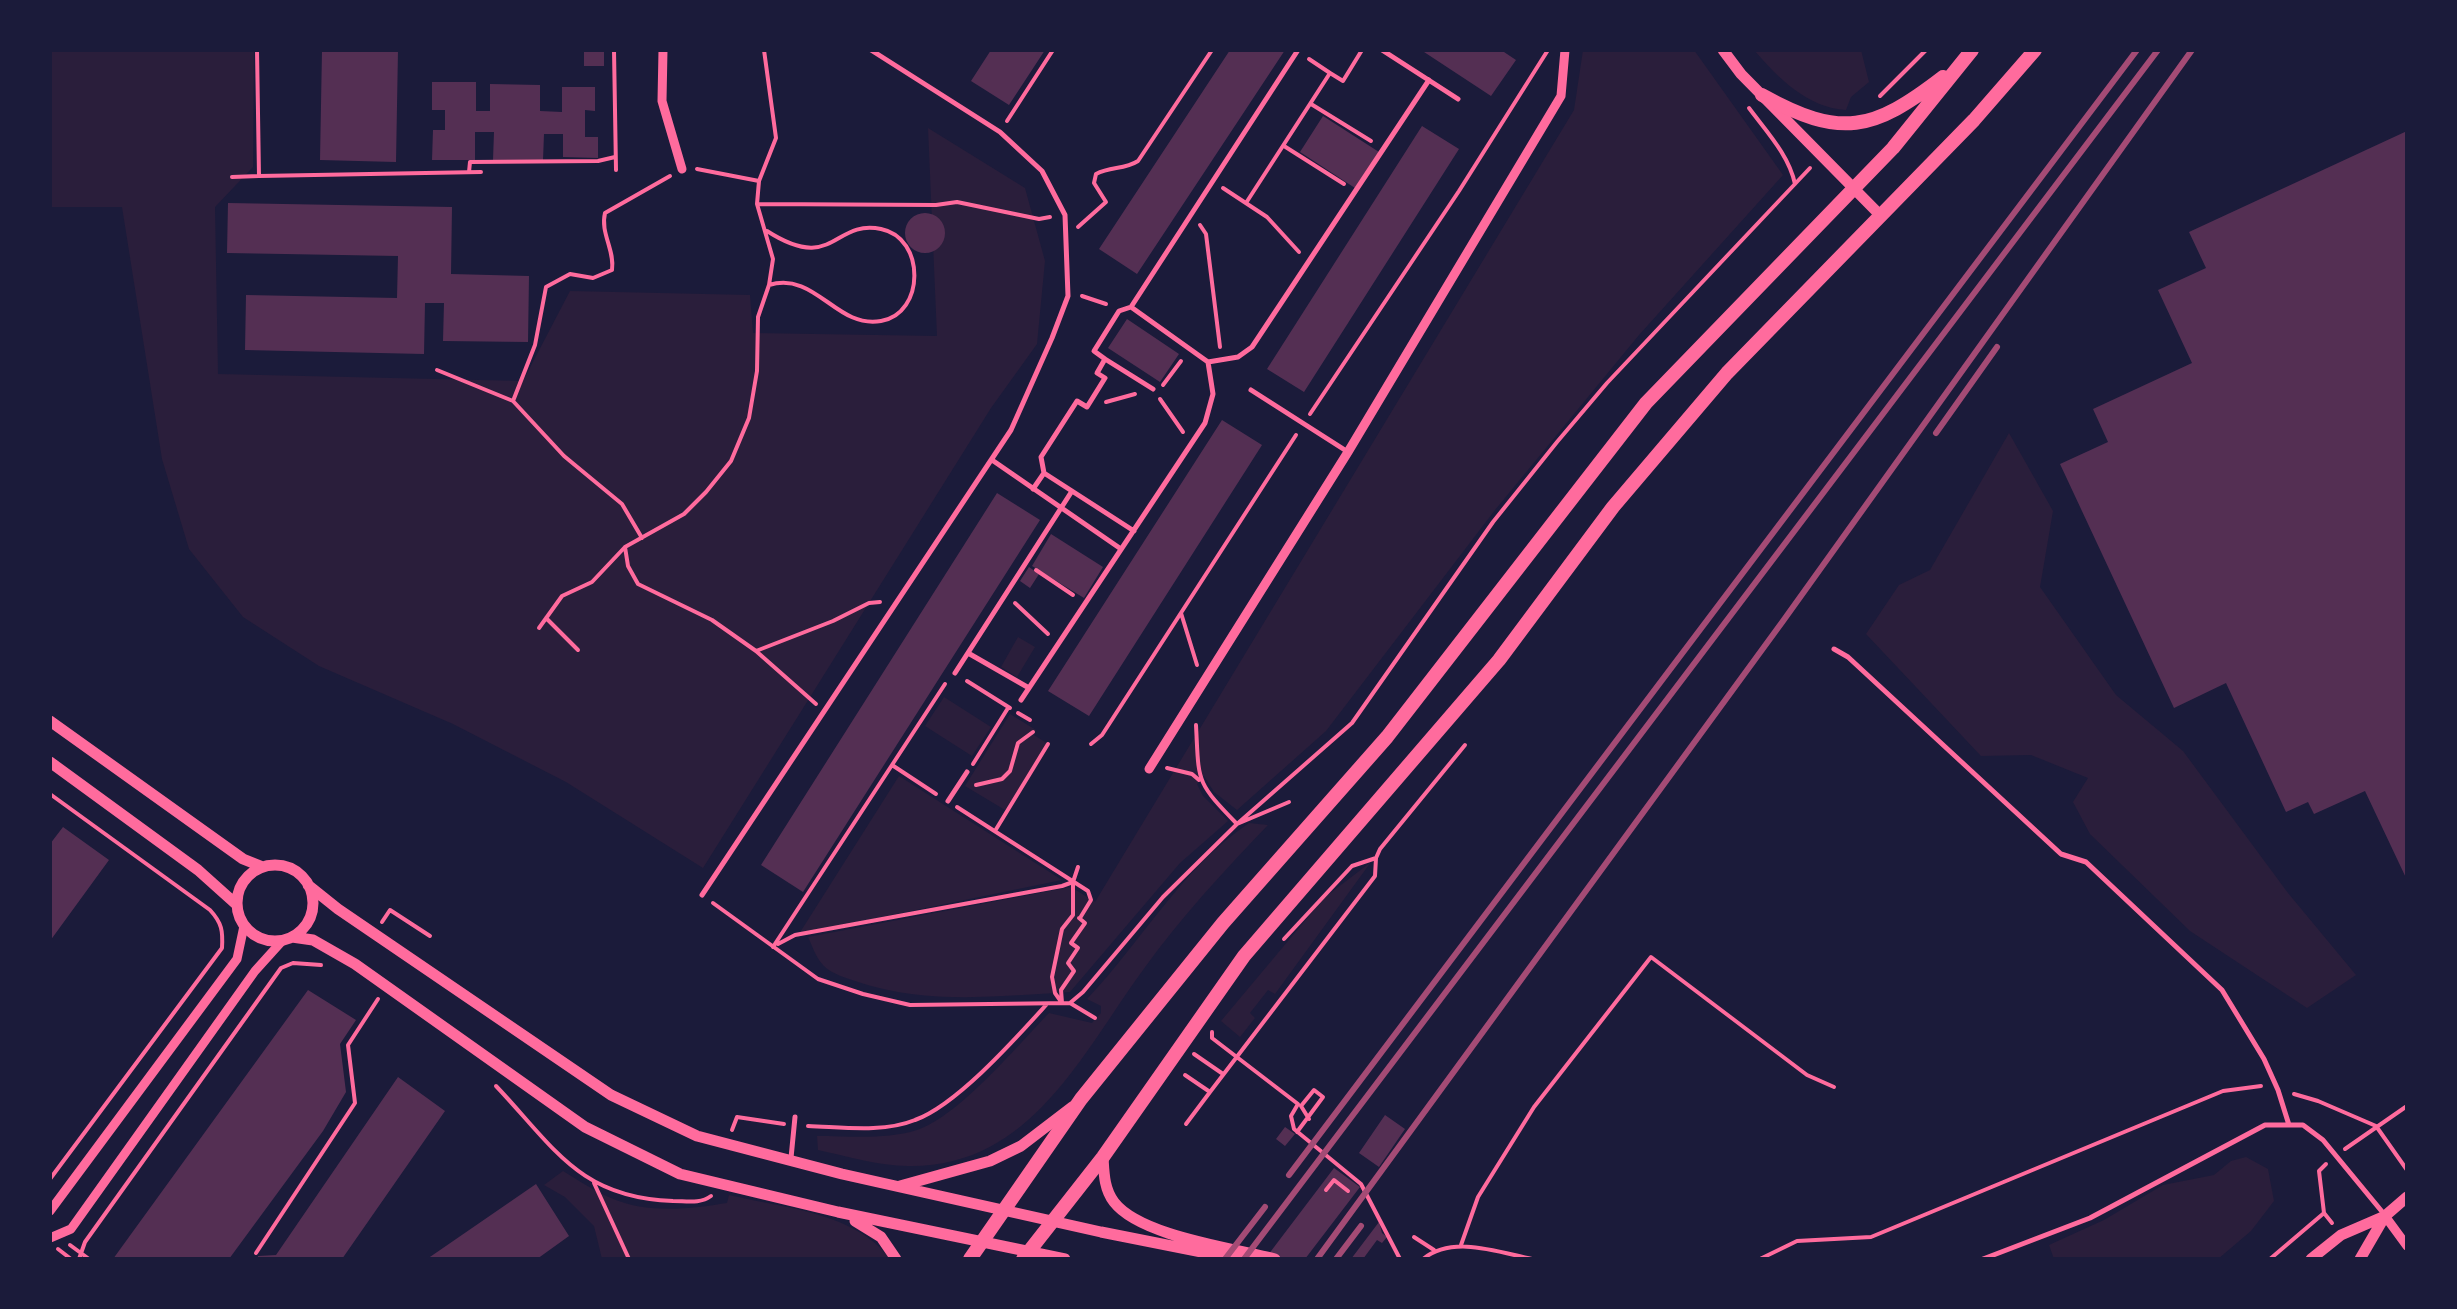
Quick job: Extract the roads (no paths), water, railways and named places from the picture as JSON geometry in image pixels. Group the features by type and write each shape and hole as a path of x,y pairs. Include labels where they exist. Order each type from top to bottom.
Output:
{"main road":[{"path":"1026,1255 1102,1157 1244,956 1498,660 1614,507 1738,360 1974,120 2035,50"},
{"path":"1762,95 1808,119 1864,123 1902,109 1969,54"},
{"path":"970,1259 1081,1099 1222,923 1387,737 1646,403 1893,148 1969,54"}],"street":[{"path":"663,50 662,101 682,168"},
{"path":"1149,769 1348,452 1562,96 1564,50"},
{"path":"1723,50 1881,216"},
{"path":"50,720 244,859 263,867 286,866 302,875 338,909 611,1095 696,1136 896,1186 1237,1259"},
{"path":"50,762 198,870 237,905 244,926 237,959 50,1212"},
{"path":"237,905 246,879 263,867"},
{"path":"50,1238 71,1228 256,971 304,928 312,914 308,884"},
{"path":"244,926 259,937 313,940 355,964 585,1128 680,1174 1026,1255 1065,1259"},
{"path":"896,1186 990,1161 1021,1146 1081,1099"},
{"path":"1102,1157 1106,1186 1119,1208 1151,1227 1275,1259"},
{"path":"2360,1259 2386,1216 2407,1197"},
{"path":"838,1212 881,1238 896,1259"},
{"path":"2386,1216 2407,1246"},
{"path":"2311,1259 2341,1235 2386,1216"}],"lane":[{"path":"702,894 1011,430 1068,296 1065,215 1042,171 1000,132 871,50"},
{"path":"1382,50 1458,100"},
{"path":"1153,389 1094,351 1119,310 1131,307 1298,51"},
{"path":"1131,307 1208,362 1238,357 1252,346 1429,80"},
{"path":"1033,489 1044,473 1041,457 1068,415 1077,402 1087,408 1105,378 1097,372 1105,359"},
{"path":"1020,700 1205,424 1214,394 1208,362"},
{"path":"1251,390 1348,452"},
{"path":"992,460 1122,549"},
{"path":"1044,473 1134,531"},
{"path":"955,673 1072,491"},
{"path":"1834,649 1848,657 2061,854 2086,862 2222,990 2278,1090 2289,1125"},
{"path":"968,653 1029,688"},
{"path":"948,801 967,772"},
{"path":"791,1160 795,1117"},
{"path":"1983,1259 2090,1218 2265,1124 2303,1125 2324,1140 2386,1216"}],"railway":[{"path":"1289,1175 2137,50"},
{"path":"1244,1259 2158,50"},
{"path":"1317,1259 1783,621 2192,50"},
{"path":"1936,433 1997,347"},
{"path":"1225,1259 1265,1207"},
{"path":"1336,1259 1361,1226"}]}
